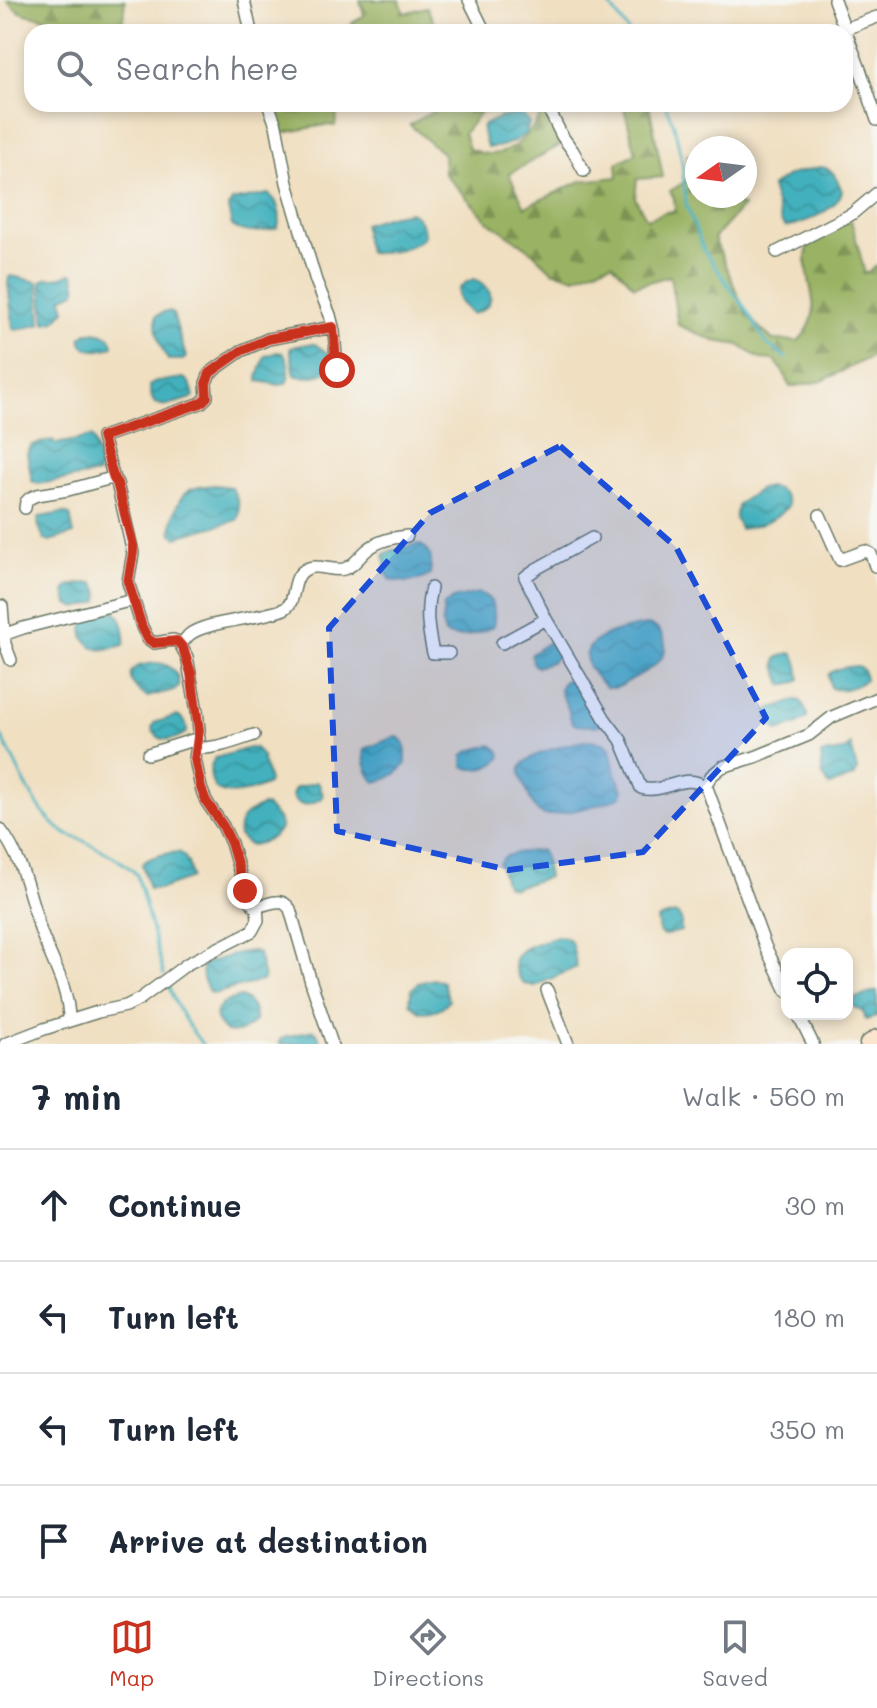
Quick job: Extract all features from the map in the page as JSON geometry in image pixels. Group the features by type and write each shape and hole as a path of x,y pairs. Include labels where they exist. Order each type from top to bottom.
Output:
{"main road":[{"path":"868,1044 877,1038"}],"street":[{"path":"244,0 249,24"},
{"path":"469,0 481,24"},
{"path":"834,0 843,24"},
{"path":"853,26 877,17"},
{"path":"853,52 877,120"},
{"path":"271,112 287,183 316,281 330,315 337,370"},
{"path":"550,112 584,171"},
{"path":"777,252 852,214 877,193"},
{"path":"332,1044 290,909 283,902 275,901 254,906 245,891 231,843 201,788 195,759 197,711 191,673 181,644 177,641 154,643 148,639 133,600 128,578 133,546 102,437 201,403 207,397 206,383 210,373 241,351 268,339 333,327"},
{"path":"25,508 26,502 37,495 114,479"},
{"path":"820,515 840,560 865,551 871,554 875,566"},
{"path":"181,644 188,635 205,628 286,608 298,576 307,568 343,570 376,544 407,536"},
{"path":"592,538 525,577 546,619 605,719 621,740 641,788 648,790 692,781 709,791 765,946 781,979"},
{"path":"431,588 427,603 427,626 433,653 449,653"},
{"path":"2,636 133,600"},
{"path":"2,606 2,636 11,660"},
{"path":"502,643 546,619"},
{"path":"705,786 722,767 809,735 832,717 877,698"},
{"path":"198,743 202,749 254,735"},
{"path":"148,754 198,743"},
{"path":"0,829 13,847 63,986 69,1020"},
{"path":"5,1044 69,1020 126,1006 140,999 187,964 245,936 256,926 257,906"},
{"path":"547,990 568,1044"},
{"path":"801,1020 813,1044"}],"highlighted area":[{"path":"560,446 676,547 766,718 643,852 509,870 337,831 329,628 430,513"}],"green space":[{"path":"7,0 125,0 123,20 109,24 66,24 26,14"},
{"path":"360,0 400,0 404,13 427,7 434,24 352,24 364,16"},
{"path":"276,112 338,112 335,126 283,133"},
{"path":"431,112 481,112 464,133 469,149 489,154 515,145 546,112 562,144 509,174 525,207 581,181 618,177 617,163 636,153 625,112 651,112 663,177 637,179 635,198 647,219 675,211 670,191 685,182 685,208 741,208 714,238 747,316 773,340 798,341 806,331 813,312 806,260 809,240 851,220 865,273 877,266 877,354 822,381 790,387 775,360 760,359 739,345 715,341 678,325 670,276 634,286 612,263 575,277 552,271 530,250 488,221 444,173 443,154 410,125"}],"water":[{"path":"521,114 529,123 526,133 507,144 487,147 483,125 501,117"},
{"path":"820,167 829,169 834,175 842,191 839,198 819,215 786,227 781,222 771,187 789,175"},
{"path":"268,194 278,209 280,219 277,228 248,232 232,226 228,208 232,201"},
{"path":"409,212 420,221 424,236 399,250 369,253 364,224"},
{"path":"71,273 77,288 75,292 62,298 65,310 55,321 45,323 41,282"},
{"path":"12,276 38,282 41,324 17,330 13,328 8,283"},
{"path":"474,279 486,288 490,298 486,307 472,314 458,295 462,286"},
{"path":"166,311 173,314 186,357 183,360 168,360 160,344 156,316"},
{"path":"93,332 109,337 113,346 98,350 84,346 81,337"},
{"path":"315,344 329,354 327,372 303,377 295,375 290,349"},
{"path":"283,353 287,360 287,382 280,385 258,381 265,356"},
{"path":"184,378 191,386 192,398 165,406 154,403 150,385"},
{"path":"91,437 101,467 98,474 38,484 32,481 27,453 32,445"},
{"path":"215,485 231,487 238,503 237,520 177,537 172,534 174,514 184,494 193,488"},
{"path":"769,487 782,493 788,506 767,522 740,529 735,518 738,504 760,489"},
{"path":"63,513 70,515 74,534 44,540 38,524 39,517"},
{"path":"418,544 429,552 430,575 410,582 390,579 384,554"},
{"path":"93,583 98,589 98,602 77,608 68,604 65,592 68,586"},
{"path":"478,593 488,598 493,606 493,627 463,636 445,634 442,624 444,605 453,599"},
{"path":"116,611 122,623 124,645 96,649 83,636 84,621"},
{"path":"646,625 656,628 662,635 665,645 660,660 621,686 607,688 593,673 587,661 588,651 604,636"},
{"path":"549,642 556,644 560,654 553,661 537,667 531,654"},
{"path":"794,654 800,679 782,685 777,658"},
{"path":"156,663 173,670 178,678 178,688 148,697 137,689 131,676 137,667"},
{"path":"858,666 863,670 865,679 862,682 844,689 831,688 828,675 831,672"},
{"path":"575,675 586,700 603,722 601,725 579,726 571,721 560,688"},
{"path":"801,701 807,718 777,731 771,724 769,709"},
{"path":"175,716 184,721 187,732 168,740 155,734 152,729 154,723"},
{"path":"394,737 404,742 406,763 393,776 375,782 366,767 365,749"},
{"path":"591,740 610,748 623,790 622,796 571,811 541,814 522,781 522,766 543,752"},
{"path":"491,745 501,755 494,764 478,769 463,766 463,756 469,751"},
{"path":"851,745 857,770 855,776 829,786 822,773 821,754 843,751"},
{"path":"255,748 262,757 268,784 236,793 217,790 210,774 215,758"},
{"path":"317,782 323,797 321,799 305,805 292,796 295,788"},
{"path":"266,806 278,819 281,827 268,840 249,845 239,836 239,825 248,814"},
{"path":"541,850 548,877 513,888 506,885 499,863 502,859 517,853"},
{"path":"179,852 186,860 191,878 161,889 149,889 142,864 154,857"},
{"path":"674,914 681,919 681,931 663,936 659,932 657,919"},
{"path":"557,936 566,937 571,942 577,967 535,986 524,984 514,964 516,957 529,946"},
{"path":"253,951 258,953 264,978 262,981 213,994 209,992 203,979 204,964"},
{"path":"434,979 443,982 449,1000 440,1008 420,1012 410,1003 411,990 418,983"},
{"path":"877,991 877,1016 866,1020 863,1012 853,1007 853,999"},
{"path":"241,997 252,1007 255,1021 242,1031 226,1032 217,1020 218,1009"},
{"path":"313,1030 317,1032 321,1044 279,1044 282,1038"}],"waterway":[{"path":"606,0 623,24"},
{"path":"668,112 682,161 686,204 704,251 767,344 786,358"},
{"path":"0,734 35,801 54,825 112,856 137,875 164,975"},
{"path":"167,982 182,1014 202,1044"}],"route":[{"path":"245,891 231,843 206,801 196,768 199,730 187,657 177,641 154,643 148,639 137,614 128,578 133,546 102,437 201,403 207,397 206,383 210,373 241,351 268,339 333,327 337,370"}]}
